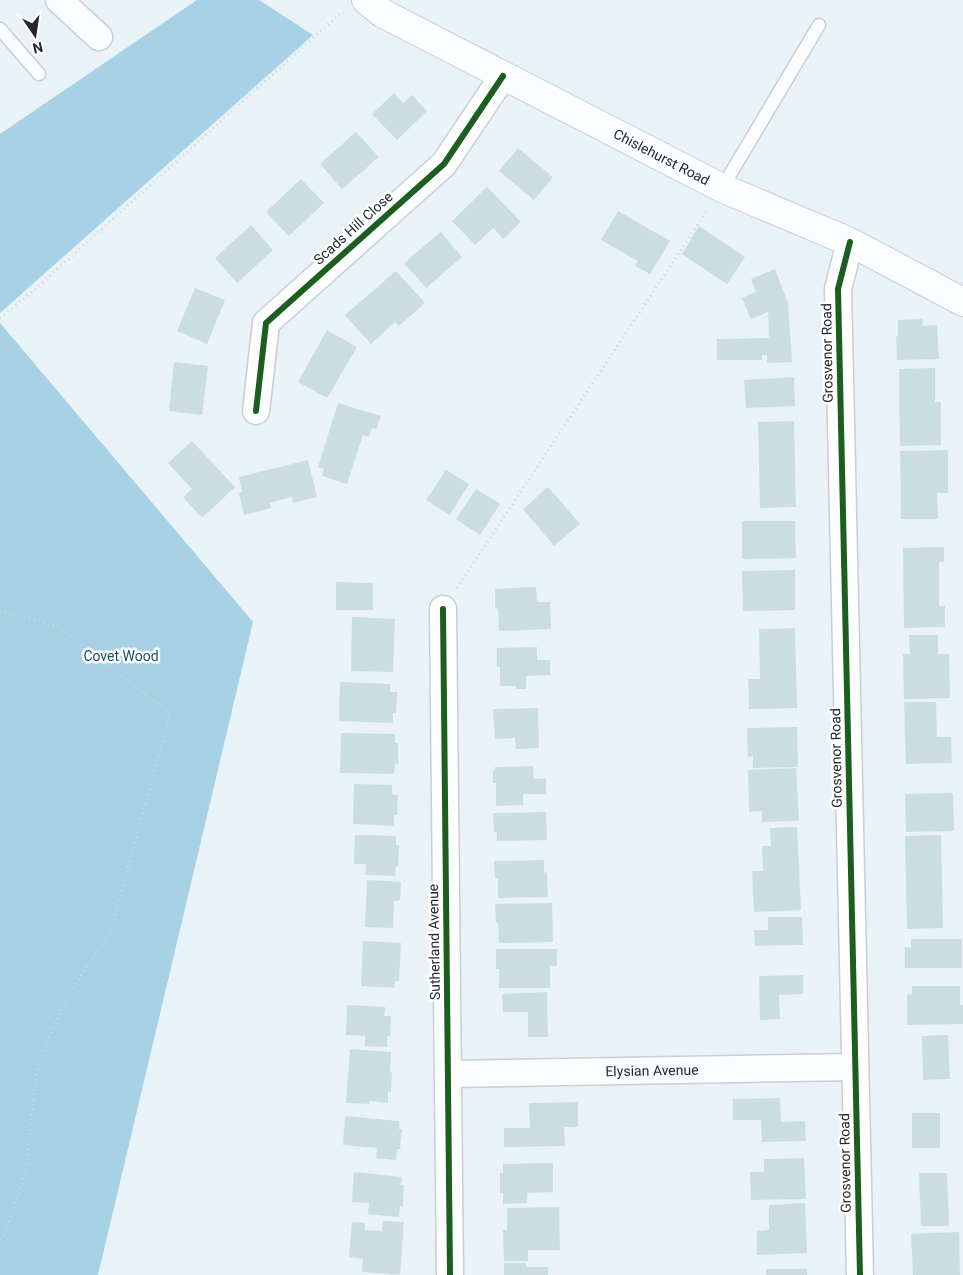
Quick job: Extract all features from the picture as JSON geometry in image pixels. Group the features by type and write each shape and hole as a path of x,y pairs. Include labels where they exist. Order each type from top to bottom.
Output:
{"main road":[{"name":"Chislehurst Road","path":"374,7 503,76 722,188 850,242 963,302"}],"street":[{"path":"59,0 99,37"},
{"name":"Scads Hill Close","path":"256,411 266,323 444,164 503,76"},
{"name":"Grosvenor Road","path":"850,242 838,289 860,1275"},
{"name":"Sutherland Avenue","path":"443,609 450,1275"},
{"name":"Elysian Avenue","path":"448,1074 855,1067"}],"lane":[{"path":"722,188 819,25"},
{"path":"0,29 39,74"}],"path":[{"path":"0,318 32,292 341,13 374,7"},
{"path":"443,609 707,210"},
{"path":"0,611 58,627 170,713 111,931 66,996 37,1068 25,1176 5,1235 0,1239"}],"green space":[{"path":"197,0 259,0 313,35 0,313 0,134"},
{"name":"Covet Wood","path":"0,323 253,622 98,1275 0,1275"}],"building":[{"path":"394,93 403,103 412,95 427,111 397,140 372,114"},
{"path":"356,132 379,157 342,189 320,164"},
{"path":"518,148 553,177 534,200 499,171"},
{"path":"301,179 324,203 289,236 266,212"},
{"path":"487,187 521,222 503,239 493,228 475,245 452,221"},
{"path":"618,211 670,241 650,274 635,266 638,261 601,240"},
{"path":"251,225 273,250 237,283 215,258"},
{"path":"699,226 745,257 727,284 682,254"},
{"path":"441,232 462,257 426,288 404,263"},
{"path":"775,269 788,303 792,362 767,363 767,355 762,355 762,360 717,360 717,339 769,338 768,312 751,319 742,298 756,292 751,279"},
{"path":"396,271 425,303 399,326 395,322 371,344 345,315"},
{"path":"195,288 225,300 207,344 177,331"},
{"path":"922,319 923,326 937,325 939,359 897,360 896,336 898,336 898,320"},
{"path":"327,330 357,347 327,398 298,382"},
{"path":"174,362 208,366 202,415 169,411"},
{"path":"935,368 935,402 941,402 941,445 900,446 899,369"},
{"path":"794,377 795,406 746,408 744,380"},
{"path":"338,403 381,416 376,429 372,428 369,437 363,435 347,484 322,476 324,469 318,467"},
{"path":"794,421 796,507 760,508 758,422"},
{"path":"192,441 235,487 202,518 183,497 192,489 168,463"},
{"path":"948,450 948,493 937,493 938,519 901,519 900,451"},
{"path":"308,460 317,497 293,503 292,497 270,503 271,508 244,515 239,493 242,492 239,477"},
{"path":"446,470 469,484 450,515 426,500"},
{"path":"548,487 580,524 554,546 523,509"},
{"path":"476,489 500,504 480,535 456,519"},
{"path":"742,521 795,521 796,558 742,559"},
{"path":"944,547 944,562 939,562 939,606 945,606 945,627 904,628 903,548"},
{"path":"795,570 795,610 743,611 742,571"},
{"path":"336,582 373,583 373,610 336,610"},
{"path":"536,587 537,602 550,602 551,629 499,631 498,609 495,608 495,589"},
{"path":"352,617 395,619 393,672 351,671"},
{"path":"795,628 797,708 749,709 748,679 760,679 759,629"},
{"path":"909,635 938,635 938,654 949,654 950,698 904,699 903,654 910,654"},
{"path":"537,647 537,660 550,660 550,675 526,676 526,689 516,689 516,686 500,686 497,648"},
{"path":"340,682 390,684 390,692 397,692 396,713 393,713 393,723 339,721"},
{"path":"904,702 936,702 937,737 951,737 952,763 906,764"},
{"path":"538,708 539,748 516,749 515,738 495,739 493,709"},
{"path":"797,727 798,767 753,768 753,756 748,757 747,728"},
{"path":"341,733 395,734 395,743 398,743 398,764 395,763 394,774 340,773"},
{"path":"533,766 534,779 546,778 546,794 523,794 523,805 496,806 496,783 493,783 493,770 495,770 495,767"},
{"path":"796,768 799,821 762,822 762,811 749,812 748,770"},
{"path":"354,784 392,785 392,794 398,795 397,815 394,815 394,826 353,824"},
{"path":"953,793 954,831 906,832 905,794"},
{"path":"546,812 547,840 497,841 497,832 494,832 493,813"},
{"path":"797,827 801,910 754,912 752,871 763,871 762,846 771,846 770,828"},
{"path":"355,835 396,836 396,845 399,845 398,866 396,866 395,876 365,875 366,864 354,864"},
{"path":"941,835 943,928 907,929 905,836"},
{"path":"544,860 544,873 547,872 548,897 498,898 498,879 495,879 494,861"},
{"path":"367,880 401,882 400,900 394,901 393,928 365,927"},
{"path":"552,903 553,942 499,943 495,904"},
{"path":"768,917 802,917 803,945 755,946 754,930 768,930"},
{"path":"911,939 962,939 962,968 905,968 905,947 911,948"},
{"path":"363,941 401,943 399,981 395,981 394,988 361,986"},
{"path":"496,949 557,949 557,966 550,966 550,988 499,988 499,969 496,969"},
{"path":"803,975 803,994 779,995 780,1019 760,1020 759,976"},
{"path":"912,986 960,986 963,1024 907,1025 907,995 912,994"},
{"path":"547,992 548,1037 528,1037 528,1012 503,1012 502,994"},
{"path":"347,1005 385,1007 384,1016 391,1016 390,1036 387,1036 387,1047 365,1046 365,1036 346,1035"},
{"path":"948,1035 950,1079 923,1080 922,1036"},
{"path":"350,1049 391,1052 391,1092 388,1092 388,1103 369,1101 369,1104 346,1103"},
{"path":"780,1098 781,1122 805,1121 806,1141 762,1142 761,1120 733,1120 733,1099"},
{"path":"578,1102 578,1127 564,1127 565,1146 504,1147 504,1128 530,1128 529,1103"},
{"path":"912,1113 940,1113 940,1148 912,1148"},
{"path":"345,1116 399,1121 399,1129 402,1129 400,1149 397,1149 396,1160 376,1158 377,1148 343,1145"},
{"path":"804,1158 806,1199 751,1200 750,1172 764,1172 764,1159"},
{"path":"553,1163 553,1192 527,1193 527,1203 503,1204 503,1193 500,1193 500,1173 503,1173 503,1164"},
{"path":"354,1172 402,1177 401,1185 404,1185 403,1206 400,1206 399,1217 368,1214 369,1203 352,1202"},
{"path":"919,1173 947,1173 949,1226 921,1226"},
{"path":"805,1203 807,1253 757,1255 757,1231 769,1230 769,1205"},
{"path":"559,1207 560,1250 528,1250 528,1261 504,1261 503,1230 507,1230 507,1208"},
{"path":"383,1221 404,1222 400,1275 362,1272 363,1259 349,1257 352,1222 365,1223 365,1230 382,1231"},
{"path":"959,1232 960,1275 913,1275 911,1234"},
{"path":"504,1263 526,1263 526,1267 548,1267 548,1275 504,1275"},
{"path":"766,1269 807,1269 807,1275 766,1275"}],"cycle path":[{"path":"256,411 266,323 444,164 503,76"},
{"path":"850,242 838,289 860,1275"},
{"path":"443,609 450,1275"}]}
